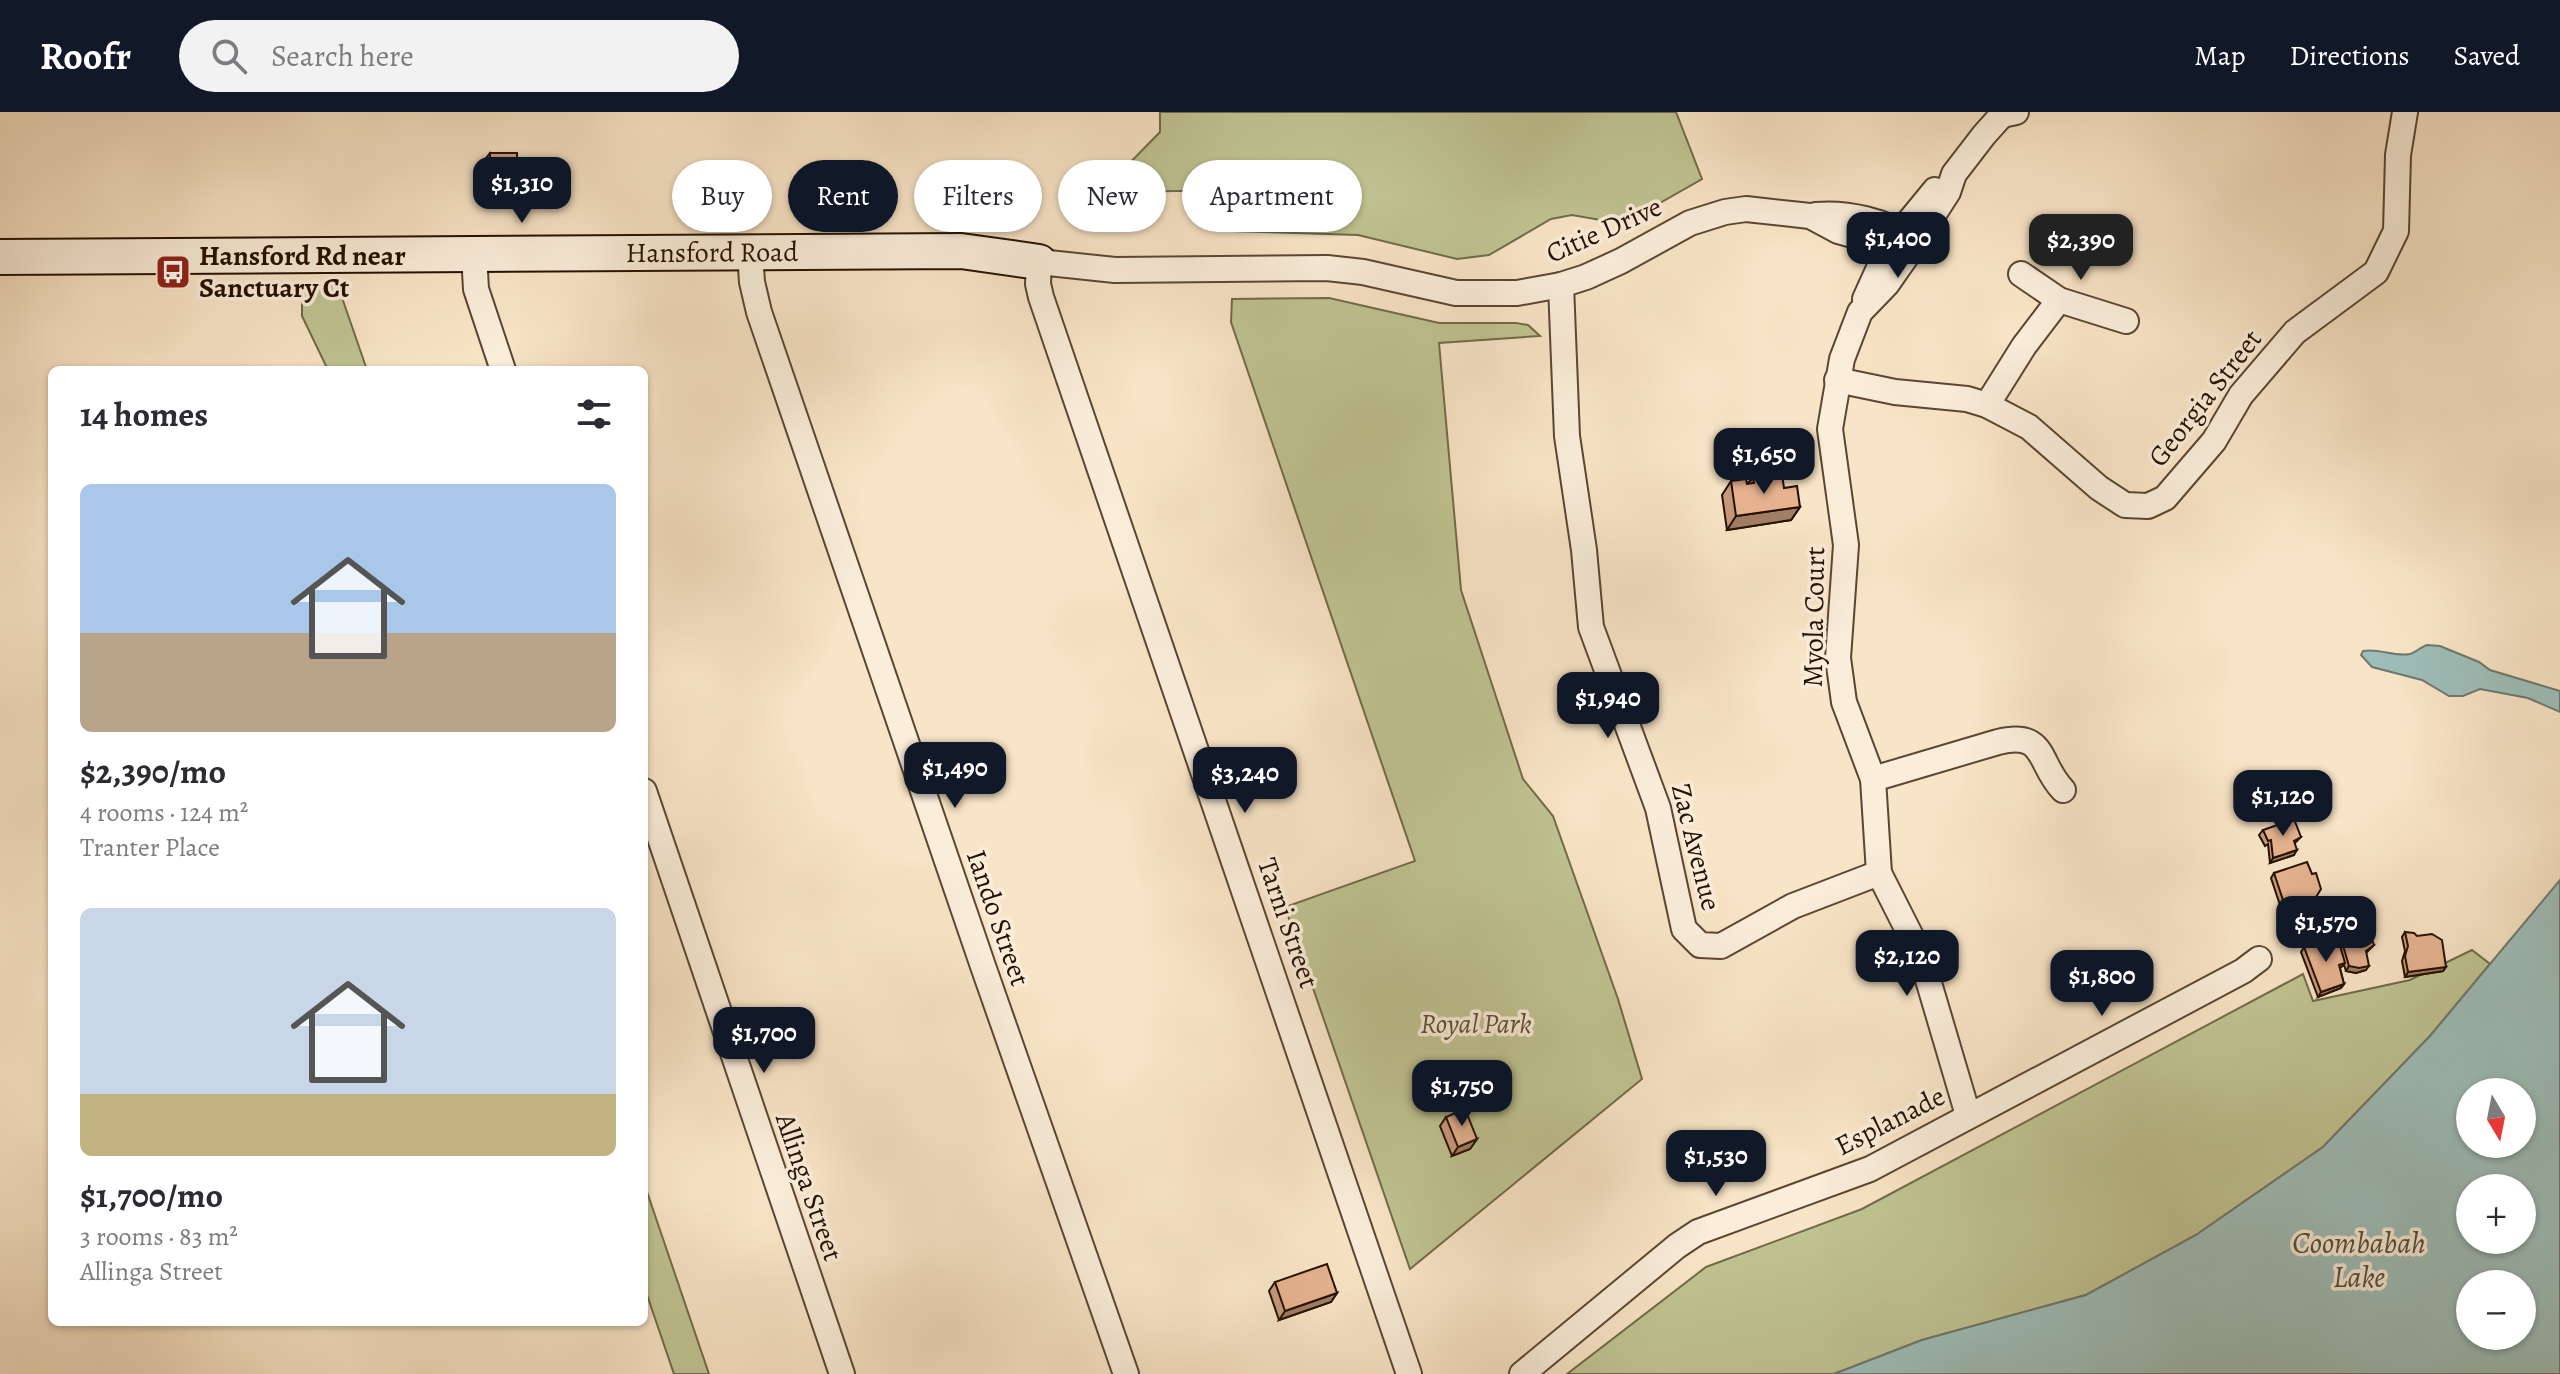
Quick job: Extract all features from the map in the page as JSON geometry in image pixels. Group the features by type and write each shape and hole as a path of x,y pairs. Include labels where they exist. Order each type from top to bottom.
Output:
{"street":[{"name":"Myola Court","path":"1968,1115 1921,956 1879,873 1873,779 1844,702 1838,669 1846,545 1830,429 1837,380 1867,290 1903,242 1942,181 1954,174 2002,115 2016,112"},
{"name":"Georgia Street","path":"1837,380 1895,392 1967,399 1987,405 2029,427 2099,488 2125,505 2148,506 2165,498 2214,441 2241,395 2295,332 2376,272 2396,231 2397,168 2405,112"},
{"name":"Citie Drive","path":"1039,262 1115,270 1327,268 1363,272 1437,290 1475,295 1517,293 1561,285 1604,269 1706,218 1746,209 1810,216 1838,231 1903,242"},
{"name":"Hansford Road","path":"0,257 961,251 1039,262"},
{"name":"Iando Street","path":"750,252 752,282 759,312 1126,1374"},
{"path":"474,254 476,289 502,366"},
{"name":"Tarni Street","path":"1039,262 1041,297 1409,1374"},
{"path":"2021,274 2059,300 2126,321"},
{"name":"Zac Avenue","path":"1561,285 1567,436 1584,550 1591,627 1658,808 1684,929 1700,945 1721,946 1793,906 1879,873"},
{"path":"1987,405 2024,346 2059,300"},
{"path":"1873,779 1998,742 2025,739 2039,751 2063,790"},
{"name":"Allinga Street","path":"648,803 842,1374"},
{"name":"Esplanade","path":"1522,1374 1698,1232 1845,1180 1901,1153 2243,971 2259,959"}],"green space":[{"path":"1160,112 1676,112 1702,179 1623,224 1572,215 1551,219 1489,255 1457,259 1358,235 1263,232 1362,232 1362,160 1182,160 1182,191 1166,191 1166,160 1133,160 1160,132"},
{"path":"338,286 366,366 326,366 302,316 302,287"},
{"name":"Royal Park","path":"1329,298 1439,323 1528,325 1540,336 1439,343 1461,590 1523,779 1553,816 1618,999 1642,1079 1410,1269 1285,907 1415,861 1231,322 1232,299"},
{"path":"2472,950 2490,964 2430,1036 2323,1147 2196,1235 2086,1295 1922,1340 1834,1374 1567,1374 1706,1267 1862,1209 2303,974 2313,1001 2410,980"},
{"path":"648,1195 709,1374 674,1374 648,1298"}],"water":[{"path":"2427,645 2440,646 2479,662 2490,670 2560,691 2560,712 2528,698 2480,689 2463,696 2449,696 2422,680 2372,667 2361,655 2369,650 2410,654"},
{"name":"Coombabah Lake","path":"2560,880 2560,1374 1834,1374 1922,1340 2086,1295 2196,1235 2323,1147 2430,1036"}],"building":[{"path":"490,153 517,153 517,192 490,193"},
{"path":"1782,474 1784,488 1797,486 1800,507 1736,516 1731,481 1746,479 1747,484 1754,483 1753,478"},
{"path":"2294,819 2301,837 2294,841 2297,850 2273,858 2271,840 2268,841 2263,830"},
{"path":"2307,862 2312,874 2316,873 2321,889 2316,897 2294,904 2283,900 2274,873"},
{"path":"2367,927 2374,945 2366,951 2369,966 2349,966 2340,935"},
{"path":"2405,932 2417,936 2432,934 2442,940 2446,967 2408,972"},
{"path":"2330,939 2333,945 2339,942 2345,963 2339,965 2344,984 2321,992 2304,947"},
{"path":"1465,1109 1477,1139 1458,1147 1446,1117"},
{"path":"1327,1264 1337,1293 1285,1311 1275,1282"}],"place":[{"name":"Hansford Rd near Sanctuary Ct","path":"173,272"}]}
